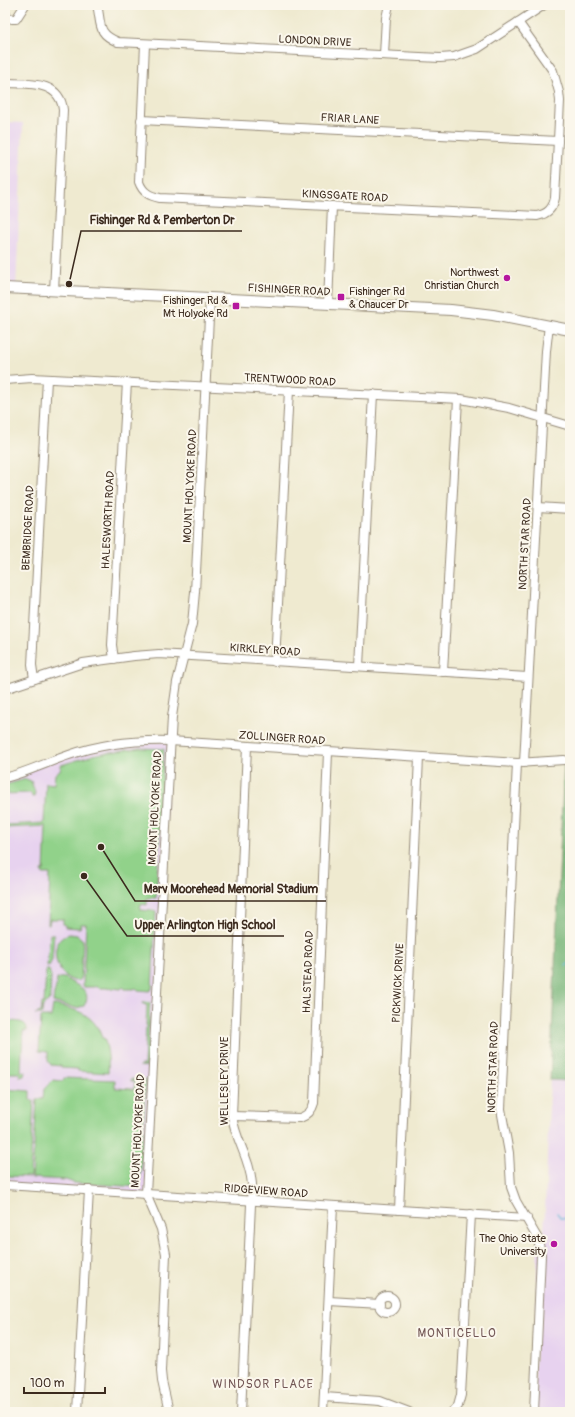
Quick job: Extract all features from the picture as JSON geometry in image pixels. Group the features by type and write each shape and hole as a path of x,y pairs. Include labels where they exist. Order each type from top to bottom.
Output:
{"main road":[{"name":"FISHINGER ROAD","path":"5,288 467,311 501,316 570,330"}],"street":[{"path":"5,15 12,20 16,19 26,5"},
{"name":"LONDON DRIVE","path":"98,5 99,24 106,36 118,42 440,58 466,54 479,48 544,5"},
{"path":"384,55 386,18 389,5"},
{"path":"518,22 556,77 560,101 558,141"},
{"path":"141,120 145,44"},
{"path":"5,83 36,84 49,87 59,96 62,102 63,110 54,291"},
{"name":"FRIAR LANE","path":"141,120 558,141"},
{"name":"KINGSGATE ROAD","path":"141,120 138,174 139,182 142,190 150,196 160,198 532,216 541,215 549,211 555,198 558,141"},
{"path":"328,304 332,206"},
{"name":"MOUNT HOLYOKE ROAD","path":"169,1412 161,1371 166,1254 162,1229 146,1194 170,742 177,682 192,624 195,592 210,298"},
{"name":"NORTH STAR ROAD","path":"534,1412 541,1255 538,1239 516,1201 511,1187 509,1153 501,1109 521,763 528,677 542,418 549,325"},
{"name":"TRENTWOOD ROAD","path":"5,380 32,378 458,399 492,404 570,426"},
{"name":"BEMBRIDGE ROAD","path":"34,678 32,665 47,379"},
{"name":"HALESWORTH ROAD","path":"114,659 112,645 127,382"},
{"path":"275,662 289,390"},
{"path":"359,666 373,394"},
{"path":"443,672 458,399"},
{"path":"538,507 570,509"},
{"name":"KIRKLEY ROAD","path":"5,689 34,678 83,663 147,655 359,666 528,677"},
{"name":"ZOLLINGER ROAD","path":"5,778 70,755 102,746 128,743 170,742 521,763 564,760"},
{"name":"WELLESLEY DRIVE","path":"241,1412 252,1184 250,1169 234,1130 232,1116 247,746"},
{"name":"HALSTEAD ROAD","path":"232,1116 300,1118 307,1115 312,1110 314,1103 328,752"},
{"name":"PICKWICK DRIVE","path":"399,1210 419,757"},
{"name":"RIDGEVIEW ROAD","path":"5,1185 527,1218"},
{"path":"77,1412 89,1190"},
{"path":"323,1412 333,1206"},
{"path":"452,1412 458,1406 461,1395 471,1214"},
{"path":"329,1302 380,1304"},
{"path":"324,1397 380,1401 409,1412"}],"shaded area":[{"path":"5,122 23,123 16,289 5,288"},
{"path":"170,741 146,1194 5,1185 5,1073 20,1073 24,1071 21,1071 23,1031 27,1031 28,1029 23,1023 5,1021 5,778 85,750"},
{"name":"The Ohio State University","path":"550,1080 570,1081 570,1412 534,1412 538,1239 544,1235"}],"green space":[{"path":"140,748 164,749 161,809 159,809 159,812 161,812 156,898 147,898 147,905 141,904 140,910 156,911 152,989 149,991 138,990 136,988 125,989 123,987 121,989 110,987 99,988 97,986 84,987 86,924 81,924 81,927 79,928 65,927 63,924 63,919 50,919 48,925 50,874 42,874 42,871 44,871 46,826 5,828 5,825 44,823 46,783 54,784 55,774 61,769 61,765 97,754"},
{"path":"570,758 570,1081 550,1080 564,760"},
{"path":"26,779 31,781 35,792 34,797 32,797 31,793 5,794 5,785"},
{"path":"50,934 54,934 52,960 49,966 47,966"},
{"path":"69,934 77,935 83,940 81,979 78,981 70,979 64,975 56,960 57,944 62,938"},
{"path":"46,970 49,970 51,977 50,999 43,1006 42,1014 35,1014 41,1012 42,1003 44,1003"},
{"path":"66,978 82,988 87,997 84,1006 76,1008 53,1002 57,979"},
{"path":"144,1002 150,1003 147,1067 139,1066 144,1065 147,1005 143,1004"},
{"path":"53,1005 77,1011 88,1016 92,1020 102,1038 104,1038 108,1059 108,1073 78,1071 78,1069 61,1068 61,1066 51,1065 48,1061 48,1052 39,1051 41,1017 51,1017"},
{"path":"5,1021 23,1023 27,1027 27,1031 23,1031 21,1071 25,1072 24,1076 20,1077 20,1073 5,1073"},
{"path":"64,1078 115,1080 115,1088 134,1089 135,1081 131,1081 131,1079 146,1080 140,1187 74,1183 66,1180 32,1178 37,1099 43,1099 44,1089 53,1080 63,1081"},
{"path":"5,1089 30,1091 30,1100 34,1100 30,1177 5,1176"}],"waterway":[{"path":"566,966 570,962"},
{"path":"557,1213 561,1218 569,1217 570,1213"}],"place":[{"name":"Northwest Christian Church","path":"507,278"},
{"name":"Fishinger Rd & Pemberton Dr","path":"69,284"},
{"name":"Fishinger Rd & Chaucer Dr","path":"341,297"},
{"name":"Fishinger Rd & Mt Holyoke Rd","path":"236,306"},
{"name":"Marv Moorehead Memorial Stadium","path":"101,847"},
{"name":"Upper Arlington High School","path":"84,876"},
{"name":"The Ohio State University","path":"554,1244"}],"district":[{"name":"MONTICELLO","path":"457,1333"},
{"name":"WINDSOR PLACE","path":"263,1384"}]}
